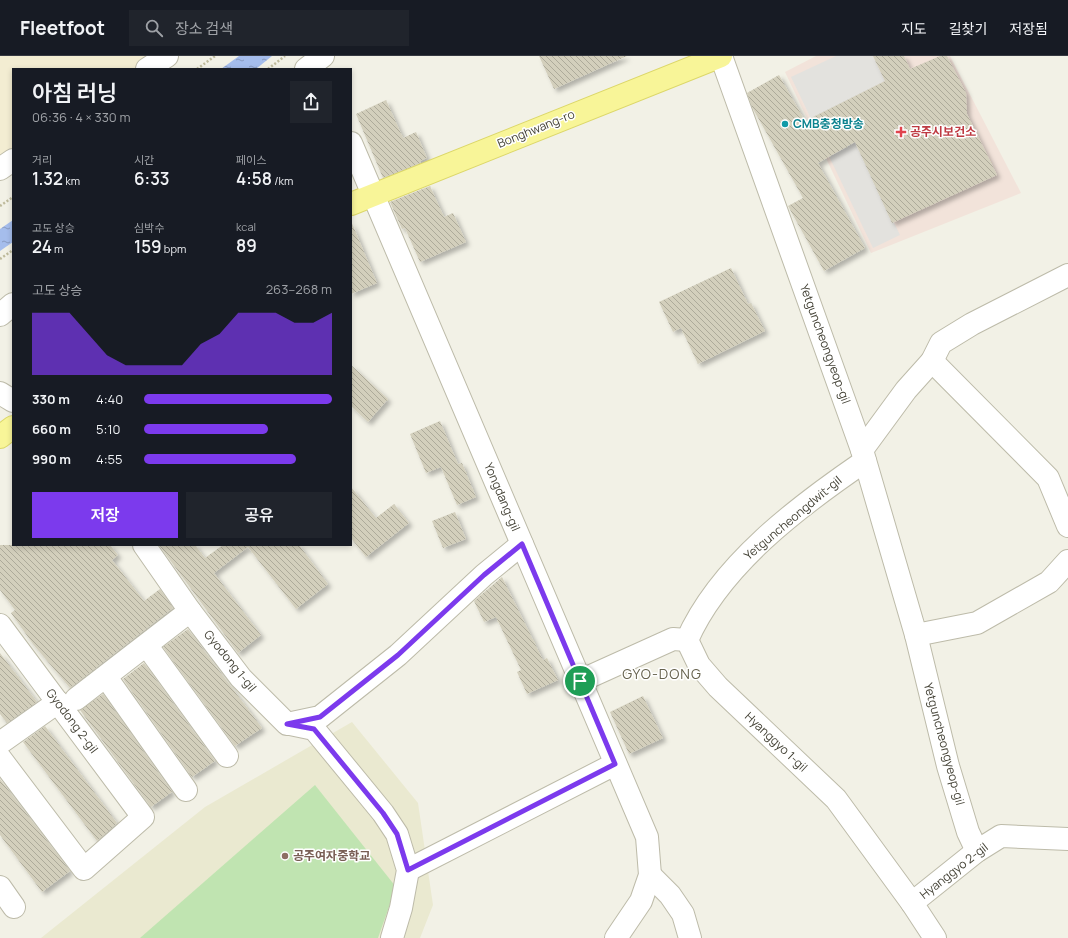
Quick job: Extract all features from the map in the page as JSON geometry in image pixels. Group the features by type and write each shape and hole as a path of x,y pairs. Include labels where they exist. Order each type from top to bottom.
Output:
{"main road":[{"name":"Bonghwang-ro","path":"352,204 721,56"},
{"path":"0,437 12,428"}],"street":[{"path":"149,68 167,56"},
{"name":"Yetguncheongyeop-gil","path":"721,56 864,455 916,635 948,766 968,832 976,851"},
{"name":"Yongdang-gil","path":"352,145 646,837 650,875 641,901 616,938"},
{"path":"0,169 12,161"},
{"name":"Yetguncheongdwit-gil","path":"687,640 697,618 722,583 745,556 864,455 906,390 932,360 942,343 972,324 1068,275"},
{"path":"0,314 12,305"},
{"path":"932,360 1048,478 1068,526"},
{"path":"0,393 12,400"},
{"path":"287,724 320,717 398,655 484,575 522,544"},
{"name":"Gyodong 1-gil","path":"145,546 190,611 241,678 287,724"},
{"path":"916,635 976,623 1049,582 1068,561"},
{"path":"0,743 106,677 190,611"},
{"name":"Gyodong 2-gil","path":"0,625 67,701 143,817 84,869 0,758"},
{"path":"580,681 673,639 687,640"},
{"name":"Hyanggyo 1-gil","path":"687,640 699,664 718,687 836,799 912,903 935,938"},
{"path":"147,646 227,756"},
{"path":"106,677 186,790"},
{"path":"287,724 314,729 383,813 397,834 408,870 401,908 392,938"},
{"path":"408,870 615,764"},
{"name":"Hyanggyo 2-gil","path":"912,903 976,851 1001,836 1068,839"},
{"path":"650,875 670,896 683,914 690,938"},
{"path":"0,887 14,907"}],"path":[{"path":"198,68 216,56"},
{"path":"269,68 285,56"},
{"path":"0,206 12,198"},
{"path":"0,259 12,251"}],"shaded area":[{"path":"0,56 163,56 145,68 12,68 12,160 0,168"},
{"name":"공주시보건소","path":"816,56 950,56 1021,193 871,253 785,72"},
{"path":"836,56 873,56 885,81 826,111 855,142 900,235 873,248 791,77"},
{"name":"공주여자중학교","path":"352,722 418,803 433,905 420,938 41,938 205,807"}],"green space":[{"path":"315,785 396,887 378,938 140,938"}],"water":[{"path":"239,56 272,56 257,68 222,68"},
{"path":"12,221 12,243 0,251 0,229"}],"building":[{"path":"539,56 627,56 554,89"},
{"path":"873,56 904,56 910,69 940,56 947,56 966,93 967,114 997,175 892,223 855,142 818,163 865,248 824,271 788,206 803,198 752,107 747,93 779,75 805,121 885,81"},
{"path":"386,100 403,138 416,132 427,158 420,161 421,163 383,178 356,114"},
{"path":"430,186 444,217 453,213 466,242 420,262 405,228 402,229 390,202"},
{"path":"352,223 377,283 352,294"},
{"path":"731,268 748,304 751,303 765,331 698,364 681,328 673,332 659,302"},
{"path":"352,366 388,399 368,422 352,407"},
{"path":"440,421 458,464 462,463 476,497 457,505 441,467 426,473 410,434"},
{"path":"352,488 376,518 394,504 409,523 366,557 352,539"},
{"path":"455,512 466,539 443,548 432,521"},
{"path":"0,545 111,546 118,555 112,560 144,601 160,589 173,608 70,688 33,644 11,613 15,610 0,590"},
{"path":"160,546 196,546 205,558 222,546 300,546 328,584 296,609 248,547 214,573 261,635 238,653"},
{"path":"502,577 543,660 547,658 558,680 527,694 517,672 521,670 496,617 484,622 474,601"},
{"path":"188,629 262,728 235,746 163,647"},
{"path":"0,653 37,702 7,723 0,714"},
{"path":"144,663 215,761 192,777 123,679"},
{"path":"103,694 172,792 151,807 80,710"},
{"path":"643,696 663,738 629,754 610,712"},
{"path":"45,726 117,823 97,841 23,742"},
{"path":"0,779 70,871 42,892 0,835"}],"place":[{"name":"CMB충청방송","path":"785,124"},
{"name":"공주시보건소","path":"901,132"},
{"name":"공주여자중학교","path":"285,856"}],"district":[{"name":"GYO-DONG","path":"662,674"}],"route":[{"path":"522,544 580,681 615,764 408,870 397,834 383,813 314,729 287,724 320,717 398,655 484,575 522,544"}]}
